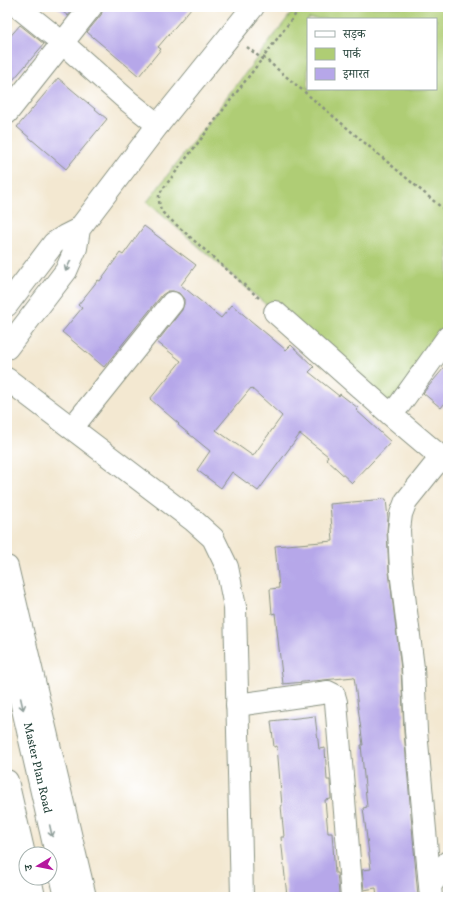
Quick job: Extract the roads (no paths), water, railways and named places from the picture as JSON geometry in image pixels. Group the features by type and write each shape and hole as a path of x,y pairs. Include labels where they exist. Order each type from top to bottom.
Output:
{"street":[{"path":"18,7 62,43 128,102 158,125"},
{"path":"7,113 91,7"},
{"path":"7,305 54,243 78,229 158,125 253,7"},
{"path":"7,348 66,271 76,248 78,229"},
{"path":"72,428 172,303"},
{"path":"275,312 390,414 445,460 434,466 406,501 401,514 399,530 401,571 413,668 416,731 430,892"},
{"path":"390,414 400,404 448,337"},
{"path":"7,378 194,521 213,538 227,567 235,607 242,897"},
{"path":"7,567 85,897"},
{"name":"Master Plan Road","path":"7,639 66,897"},
{"path":"237,705 328,692 334,695 336,702 352,897"},
{"path":"7,781 22,846"},
{"path":"430,892 448,862"},
{"path":"7,863 15,897"},
{"path":"32,886 34,897"}]}
